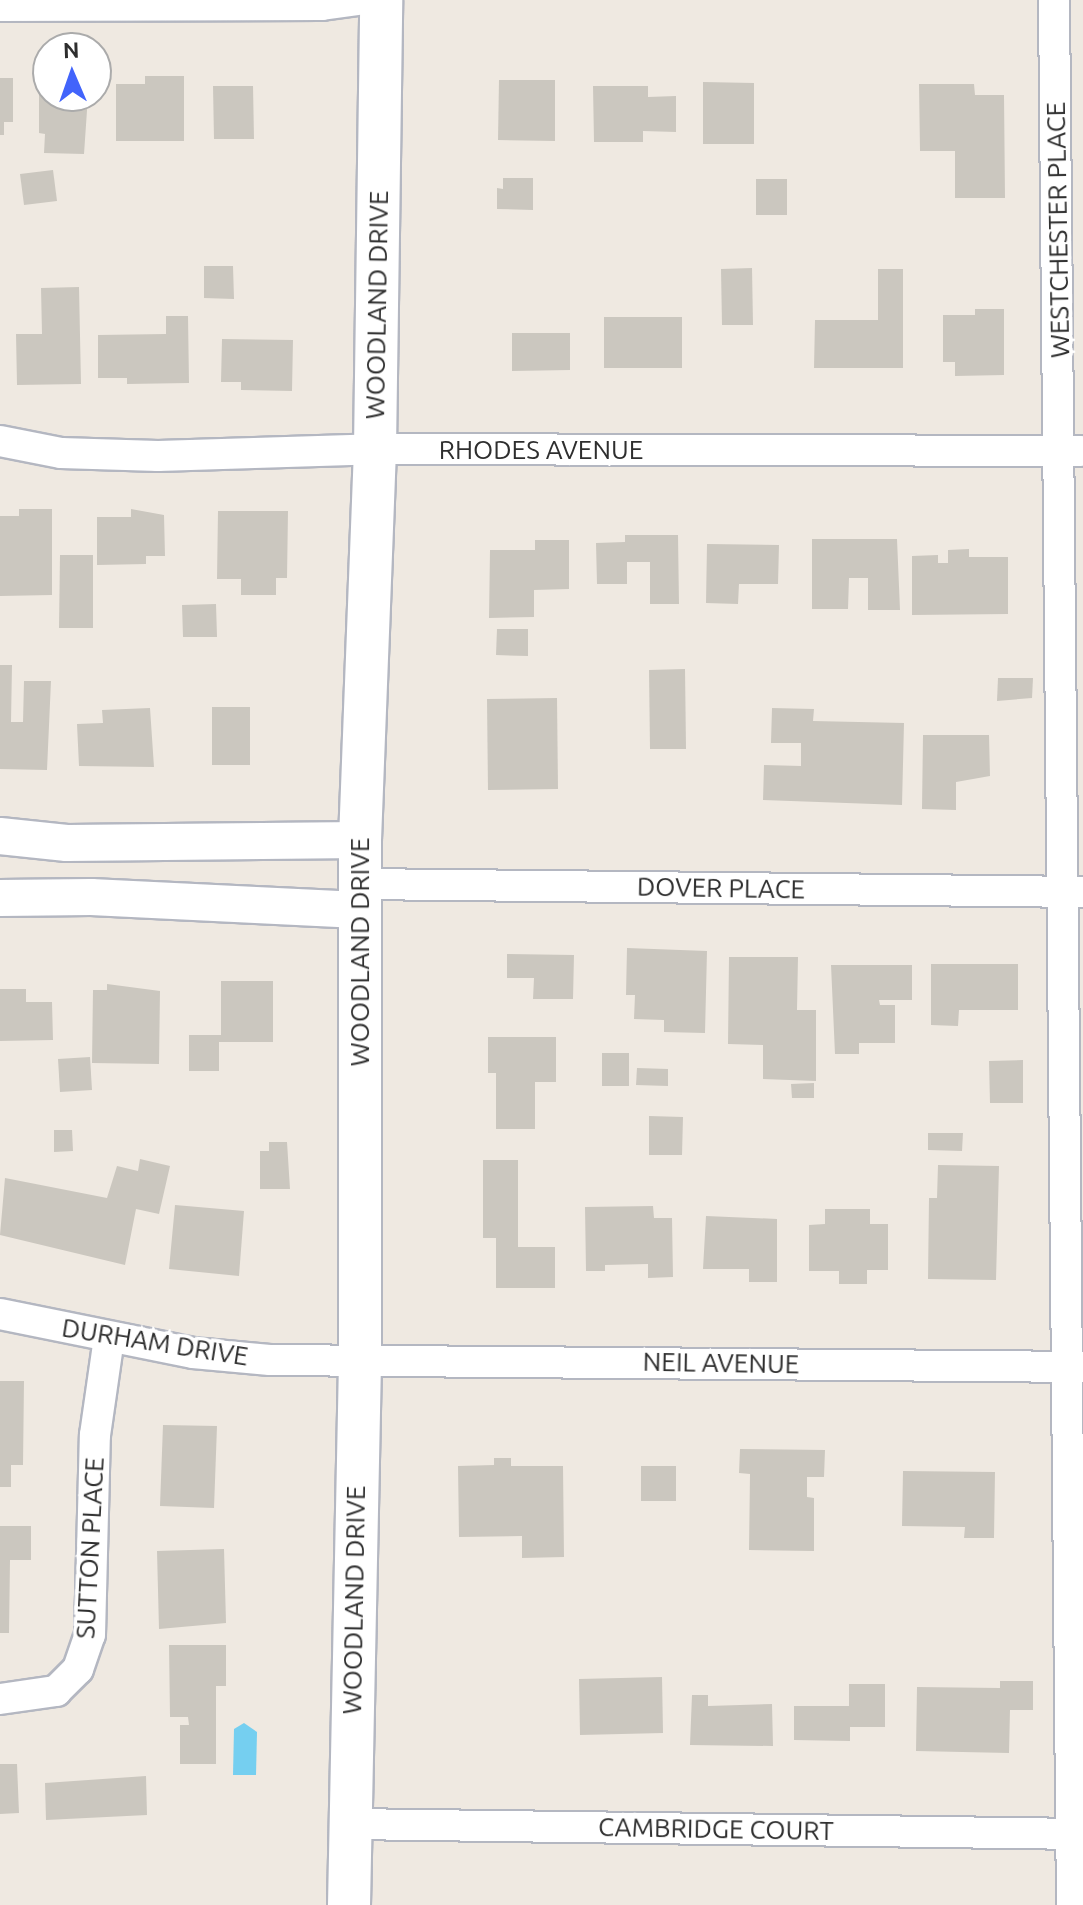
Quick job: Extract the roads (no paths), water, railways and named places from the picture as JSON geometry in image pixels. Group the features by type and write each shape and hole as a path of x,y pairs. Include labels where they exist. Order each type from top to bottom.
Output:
{"main road":[{"name":"WOODLAND DRIVE","path":"349,1905 360,1360 359,897 375,449 381,0"}],"street":[{"path":"0,6 322,5 357,0"},
{"name":"WESTCHESTER PLACE","path":"1054,0 1072,451 1078,1834 1072,1905"},
{"name":"RHODES AVENUE","path":"0,441 61,453 158,456 375,449 1072,451"},
{"path":"0,836 67,843 360,840"},
{"name":"DOVER PLACE","path":"359,897 1074,892"},
{"path":"0,898 359,897"},
{"name":"DURHAM DRIVE","path":"0,1314 193,1353 360,1360"},
{"name":"SUTTON PLACE","path":"0,1699 56,1691 78,1669 90,1635 95,1435 109,1338"},
{"name":"NEIL AVENUE","path":"360,1360 1075,1367"},
{"name":"CAMBRIDGE COURT","path":"349,1824 1078,1834"}],"water":[{"path":"244,1723 257,1732 256,1775 233,1775 234,1729"}]}
